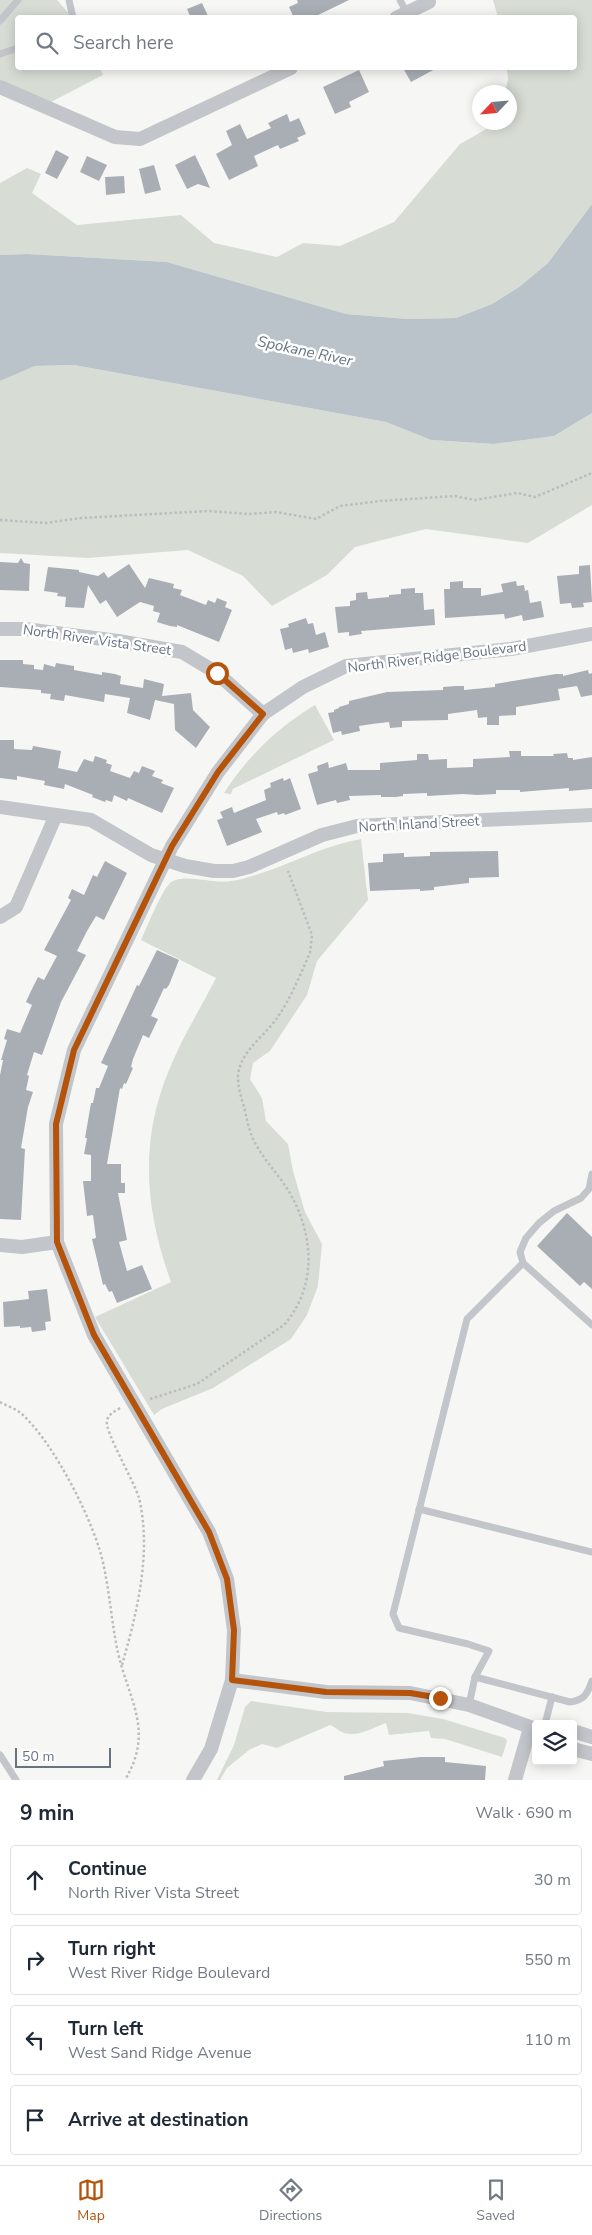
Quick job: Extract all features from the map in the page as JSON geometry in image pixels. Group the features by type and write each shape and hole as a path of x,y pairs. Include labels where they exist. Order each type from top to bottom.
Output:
{"street":[{"path":"401,15 428,1"},
{"path":"0,86 115,137 140,139 287,70"},
{"name":"North River Vista Street","path":"0,629 25,629 118,641 182,652 217,673 263,714"},
{"name":"North River Ridge Boulevard","path":"57,1242 56,1124 74,1050 165,859 218,772 263,714 303,687 346,666 511,649 592,634"},
{"name":"North Inland Street","path":"0,807 91,820 151,854 196,869 214,871 233,870 264,861 322,835 357,826 592,815"},
{"path":"0,917 16,907 56,815"},
{"path":"0,1246 22,1247 57,1242 94,1335 209,1532 227,1579 234,1630 232,1680 211,1749 193,1780"},
{"path":"232,1680 326,1692 410,1693 469,1705 532,1729"},
{"path":"515,1780 532,1732"},
{"path":"577,1733 592,1737"},
{"path":"577,1750 592,1754"}],"lane":[{"path":"0,21 18,0"},
{"path":"70,0 72,15"},
{"path":"400,0 401,15"},
{"path":"0,54 15,49"},
{"path":"592,1174 589,1189 581,1198 554,1211 539,1223 526,1238 520,1252 523,1263 592,1325"},
{"path":"469,1705 475,1677 489,1652 468,1644 399,1628 393,1614 467,1319 523,1263"},
{"path":"419,1509 592,1552"},
{"path":"475,1677 570,1702 580,1700 586,1696 592,1681"},
{"path":"546,1720 552,1697"},
{"path":"0,1754 16,1780"}],"path":[{"path":"0,520 46,523 81,518 129,517 150,513 208,511 249,514 276,512 316,520 340,506 380,501 455,496 475,500 517,493 535,497 592,473"},
{"path":"150,1399 197,1384 284,1325 294,1314 306,1288 309,1256 303,1223 297,1206 256,1144 250,1131 238,1078 240,1065 283,1009 310,953 312,936 288,871"},
{"path":"0,1402 22,1414 47,1443 84,1510 97,1540 104,1566 122,1666 138,1721 139,1743 135,1763 125,1780"},
{"path":"120,1408 108,1416 106,1423 109,1436 121,1455 133,1481 139,1498 143,1524 139,1593 122,1666"}],"shaded area":[{"path":"0,0 57,0 70,15 15,15 15,70 101,70 103,75 51,102 0,80"},
{"path":"493,0 592,0 592,204 548,263 519,287 492,304 456,318 408,319 346,314 167,262 27,254 0,255 0,183 27,168 41,174 32,193 77,225 181,215 214,243 277,257 303,243 340,246 394,222 460,144 485,130 517,130 517,85 507,85 507,70 577,70 577,15 497,15"},
{"path":"74,365 386,422 431,440 494,444 554,436 592,413 592,505 528,543 426,529 355,547 327,575 272,606 243,576 188,550 88,558 0,553 0,381 35,366"},
{"path":"315,705 334,740 233,789 231,794 224,793 243,767 264,744 288,723"},
{"path":"361,839 368,900 317,961 307,995 270,1051 253,1063 250,1079 262,1098 266,1121 288,1144 293,1171 305,1212 322,1244 318,1286 307,1315 291,1339 213,1388 162,1409 154,1415 95,1317 171,1282 162,1255 151,1202 149,1176 153,1123 159,1097 174,1058 216,978 141,940 167,886 177,879 231,881 264,872 328,848"},
{"path":"251,1701 327,1712 408,1713 443,1719 505,1738 507,1741 502,1757 445,1739 431,1738 429,1731 389,1735 386,1723 355,1734 344,1733 330,1725 277,1748 262,1744 249,1750 227,1768 220,1780 217,1780 234,1745 245,1707"}],"water":[{"name":"Spokane River","path":"592,204 592,413 554,436 494,444 431,440 386,422 74,365 35,366 0,381 0,255 27,254 167,262 346,314 408,319 456,318 492,304 519,287 548,263"}],"building":[{"path":"297,0 349,0 318,15 293,15 289,7 298,3"},
{"path":"202,3 208,15 190,15 187,9"},
{"path":"359,70 369,92 349,102 351,107 335,114 323,87"},
{"path":"404,70 433,70 411,82"},
{"path":"287,114 290,122 299,118 306,134 297,138 299,141 280,149 278,145 254,156 258,166 229,180 216,154 232,145 226,131 240,124 247,139 271,128 268,123"},
{"path":"56,150 69,157 57,179 45,173"},
{"path":"195,155 210,188 198,184 187,189 175,165"},
{"path":"87,156 107,165 99,181 80,172"},
{"path":"154,165 161,190 145,194 139,169"},
{"path":"124,176 125,193 106,195 105,177"},
{"path":"21,558 24,563 30,564 29,591 0,590 0,562 18,563"},
{"path":"129,564 145,588 149,578 174,584 173,588 182,590 180,595 206,605 208,600 215,603 217,598 227,602 225,607 232,610 219,642 177,625 177,627 170,626 157,622 160,613 153,611 154,606 140,602 117,617 106,600 100,604 88,585 84,608 65,607 66,597 57,596 58,593 44,591 48,567 79,570 79,572 98,576 104,572 108,578"},
{"path":"590,565 592,602 583,603 584,607 572,608 571,603 560,604 557,576 579,574 579,566"},
{"path":"463,581 463,588 481,588 481,596 503,592 501,584 516,581 517,586 524,585 525,591 528,590 530,603 541,601 544,617 523,621 522,615 505,619 504,614 445,618 444,589 450,589 450,582"},
{"path":"415,588 415,593 423,593 424,610 434,609 435,625 361,631 362,634 349,636 349,632 338,633 335,607 350,606 350,601 356,600 356,593 367,592 368,599 389,597 389,595 401,594 401,589"},
{"path":"306,618 308,624 313,623 316,635 325,632 329,647 309,653 308,649 293,653 292,648 285,650 280,629 289,627 288,624"},
{"path":"0,660 23,660 23,664 34,665 34,669 43,670 44,664 55,667 56,663 74,666 74,670 102,675 102,672 115,674 121,676 120,684 143,688 144,679 164,684 162,696 191,693 193,710 210,727 196,748 175,730 174,704 155,700 150,720 127,713 130,698 105,694 104,702 65,695 64,701 50,699 51,694 41,693 41,690 0,687"},
{"path":"588,670 589,674 592,673 592,695 581,697 577,686 558,689 560,700 516,707 516,715 499,716 499,725 487,725 487,717 478,718 477,710 448,714 448,720 402,721 402,727 390,728 389,722 359,726 360,731 342,735 341,731 333,733 328,713 349,704 349,701 387,692 443,690 443,687 456,686 464,686 464,690 495,687 495,684 556,674 563,674 563,676"},
{"path":"0,740 14,740 14,749 32,750 33,746 61,751 58,768 77,772 84,759 93,762 95,756 107,760 106,763 112,765 110,771 130,778 134,771 139,773 142,766 155,771 152,776 163,780 161,783 174,788 162,813 128,798 127,801 114,795 112,802 106,800 105,802 65,784 64,789 44,785 45,781 17,776 17,780 0,778"},
{"path":"509,751 521,751 521,756 554,756 553,754 567,753 568,758 573,758 573,760 592,757 592,789 569,791 569,788 520,792 520,790 496,790 496,794 477,795 427,796 427,793 403,794 403,796 396,797 381,797 381,795 349,796 350,800 337,803 336,800 317,805 308,774 318,771 317,766 328,762 329,768 346,763 348,770 380,770 380,763 417,760 417,754 428,754 429,760 447,759 447,768 473,767 473,759 510,757"},
{"path":"283,778 284,781 290,778 301,809 285,815 284,813 278,815 277,812 256,819 262,832 227,846 217,820 223,818 220,812 232,807 234,813 266,800 264,790 271,787 270,783"},
{"path":"498,851 499,877 469,878 469,883 434,887 434,890 370,891 368,863 383,862 383,854 404,853 404,857 430,856 430,852"},
{"path":"105,861 127,873 104,920 96,916 87,931 77,951 86,955 61,1002 42,1055 34,1052 27,1075 29,1076 26,1090 33,1092 28,1107 21,1148 25,1149 21,1220 0,1219 0,1075 3,1060 1,1060 7,1040 4,1039 7,1029 20,1033 32,1005 26,1002 30,993 38,977 44,980 57,956 44,950 71,900 68,898 72,889 84,895 93,875 97,877"},
{"path":"157,950 179,960 169,985 166,989 164,988 151,1016 158,1019 149,1038 143,1035 133,1059 131,1067 133,1068 126,1084 124,1083 122,1089 120,1088 107,1164 121,1164 121,1183 125,1183 125,1193 118,1193 127,1240 119,1242 127,1271 142,1265 152,1289 117,1303 112,1291 109,1292 105,1284 103,1285 92,1239 96,1238 93,1215 87,1216 83,1181 91,1181 91,1155 84,1154 87,1138 85,1138 91,1103 93,1103 96,1088 99,1088 108,1066 101,1063 137,985 139,986"},
{"path":"567,1213 592,1237 592,1289 584,1282 580,1286 537,1246"},
{"path":"47,1289 51,1321 45,1322 46,1330 32,1332 31,1327 4,1327 3,1302 29,1299 28,1291"},
{"path":"421,1757 445,1757 445,1762 486,1766 485,1780 344,1780 344,1776 384,1766 383,1761"}],"route":[{"path":"217,673 263,714 218,772 172,846 74,1050 56,1124 57,1242 94,1335 209,1532 227,1579 234,1630 232,1680 326,1692 410,1693 440,1698"}]}
